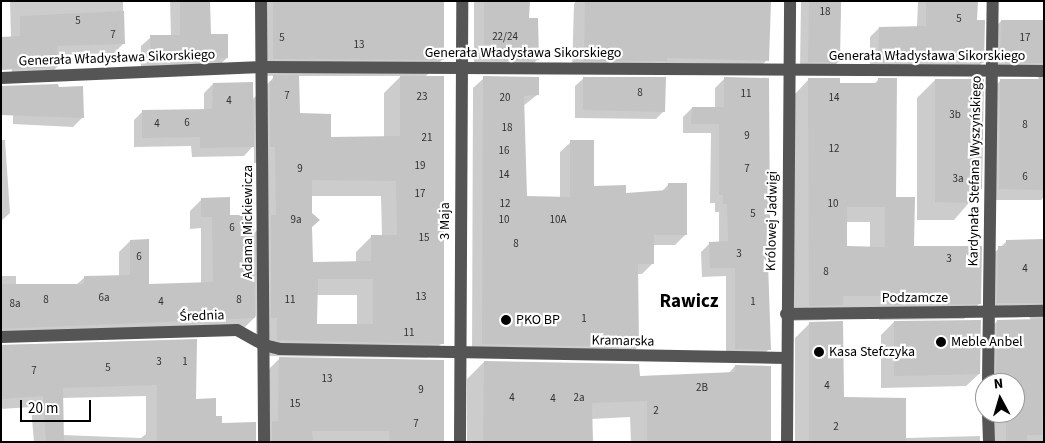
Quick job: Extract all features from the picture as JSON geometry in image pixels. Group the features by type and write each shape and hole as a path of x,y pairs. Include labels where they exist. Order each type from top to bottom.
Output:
{"street":[{"name":"Adama Mickiewicza","path":"261,1 264,442"},
{"name":"3 Maja","path":"460,442 462,1"},
{"name":"Królowej Jadwigi","path":"787,442 786,314 790,1"},
{"name":"Kardynała Stefana Wyszyńskiego","path":"988,373 987,312 993,1"},
{"name":"Generała Władysława Sikorskiego","path":"1,78 262,67 1044,72"},
{"name":"Podzamcze","path":"786,314 1044,311"},
{"name":"Średnia","path":"1,337 237,330 264,345 280,350 459,354"},
{"name":"Kramarska","path":"459,354 786,358"},
{"path":"988,423 989,442"}],"building":[{"path":"180,1 210,1 211,34 228,34 228,58 151,60 150,35 180,35"},
{"path":"273,1 444,1 444,60 273,59"},
{"path":"484,1 530,1 529,18 538,18 539,60 484,60"},
{"path":"585,1 771,1 769,61 667,58 667,61 584,61"},
{"path":"809,1 841,1 840,62 808,62"},
{"path":"926,1 978,1 977,20 985,20 984,63 935,62 935,57 897,58 897,62 878,62 879,27 926,26"},
{"path":"124,11 125,44 57,46 58,67 1,70 1,37 20,36 20,16"},
{"path":"1001,20 1044,20 1044,63 1000,63"},
{"path":"273,75 299,75 300,113 331,114 331,137 400,136 400,76 444,76 444,344 277,340 277,318 271,318 271,215 276,215 275,147 270,147 270,81 273,81","holes":["312,180 396,181 397,235 371,235 371,261 313,262 312,227 320,220 312,213","318,279 373,279 373,324 317,324"]},
{"path":"483,76 539,77 539,95 524,96 527,196 570,197 570,140 594,140 594,186 626,185 626,193 668,190 668,183 687,183 687,235 654,235 654,264 638,264 639,347 482,344"},
{"path":"583,77 666,77 665,112 583,110"},
{"path":"724,77 769,78 770,233 767,233 771,350 735,349 735,268 710,268 709,242 728,241 727,204 723,204 723,195 719,195 719,124 691,124 692,107 724,107"},
{"path":"808,78 840,78 840,83 878,83 878,78 897,78 896,197 915,197 914,246 982,246 981,304 894,305 894,300 882,300 882,296 843,296 843,305 809,306","holes":["847,207 885,207 885,247 847,246"]},
{"path":"935,79 984,79 982,189 974,189 974,203 935,202"},
{"path":"1000,79 1044,79 1044,190 999,189"},
{"path":"253,82 254,147 200,148 200,137 142,138 142,110 212,109 213,83"},
{"path":"58,84 59,87 83,86 84,118 1,115 1,86"},
{"path":"230,197 230,215 254,215 255,318 1,329 1,284 84,284 84,276 130,275 130,240 149,239 149,284 213,282 212,217 201,217 201,198"},
{"path":"1044,239 1044,303 997,303 998,246 1006,246 1006,240"},
{"path":"1044,319 1042,435 1027,435 1027,442 1006,442 1006,423 1025,423 1025,373 996,373 997,320"},
{"path":"981,320 980,373 894,376 894,321"},
{"path":"843,321 844,397 906,398 906,442 809,442 809,322"},
{"path":"197,339 196,399 216,398 216,416 222,416 222,423 256,422 256,442 157,442 157,385 63,388 64,442 46,442 43,396 1,399 1,345"},
{"path":"279,357 444,360 444,442 390,442 389,431 312,431 313,442 272,442 272,422 278,421"},
{"path":"484,361 639,364 640,376 735,372 735,365 771,366 771,442 647,442 647,401 592,403 593,442 483,442"}],"place":[{"name":"PKO BP","path":"506,320"},
{"name":"Meble Anbel","path":"941,342"},
{"name":"Kasa Stefczyka","path":"819,352"}],"district":[{"name":"Rawicz","path":"689,302"}]}
